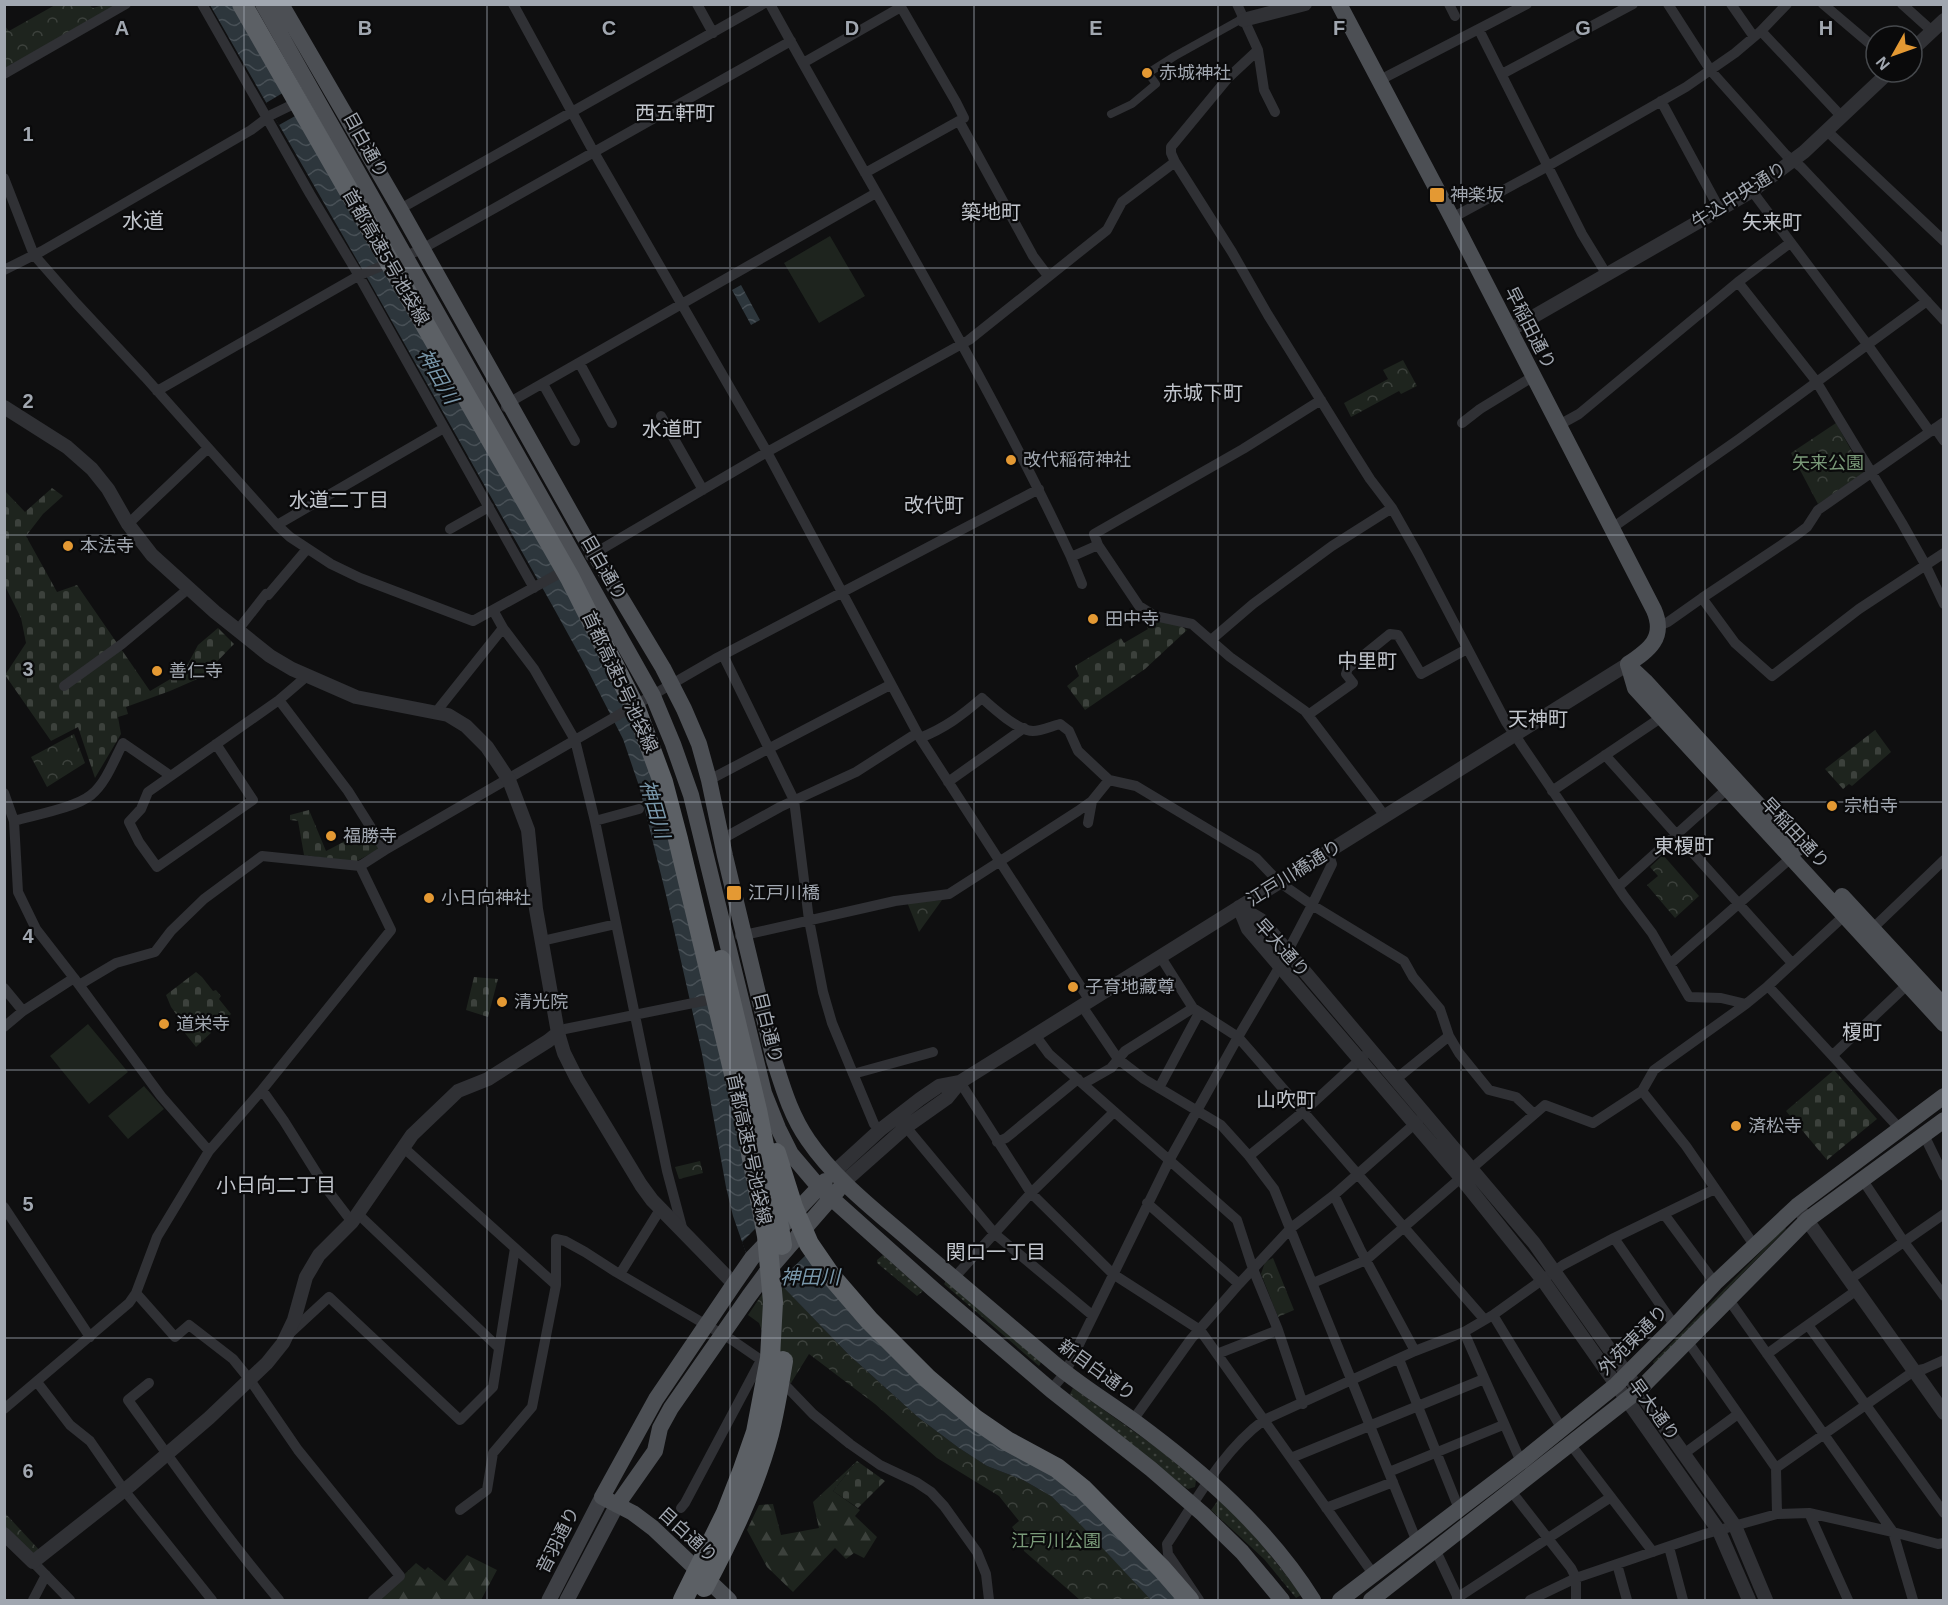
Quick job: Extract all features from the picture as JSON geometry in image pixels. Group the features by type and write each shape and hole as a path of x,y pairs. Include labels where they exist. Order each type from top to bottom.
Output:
{"highway":[{"name":"首都高速5号池袋線","path":"242,4 570,578 636,709 650,743 666,794 743,1112 767,1236 773,1302 770,1358 756,1431 726,1513 683,1600"},
{"name":"首都高速5号池袋線","path":"257,4 578,567 648,703 662,738 690,831 757,1110 781,1236 786,1302 783,1360 769,1435 738,1519 698,1600"},
{"path":"757,1110 774,1146 793,1207 809,1244 831,1276 869,1320 927,1378 975,1419 1007,1441 1057,1467 1162,1569 1189,1600"}],"main road":[{"name":"目白通り","path":"263,4 315,93 399,258 501,426 673,744 691,795 726,939 732,995 764,1093 791,1154 825,1193"},
{"name":"目白通り","path":"281,4 315,93 400,209 594,554 672,684 699,744 710,780 783,1091 807,1138 821,1158 839,1177"},
{"name":"早稲田通り","path":"1339,4 1534,376 1654,610 1659,626"},
{"path":"1628,664 1647,650 1656,638 1659,626"},
{"name":"早稲田通り","path":"1628,664 1635,688 1944,1024"},
{"name":"早稲田通り","path":"1628,664 1944,1006"},
{"name":"外苑東通り","path":"1340,1600 1521,1462 1622,1380 1715,1283 1797,1206 1944,1096"},
{"path":"1381,1598 1435,1549 1633,1395 1807,1220 1944,1120"},
{"path":"617,1505 655,1451 660,1428 671,1408 766,1273 798,1236 825,1193 839,1177"},
{"name":"新目白通り","path":"839,1177 1065,1373 1133,1420 1209,1480 1280,1554 1313,1600"},
{"path":"602,1497 656,1399 752,1258 788,1220 825,1193"},
{"path":"825,1193 1052,1390 1194,1505 1242,1551 1282,1600"},
{"name":"目白通り","path":"602,1497 633,1513 665,1538 729,1600"},
{"name":"音羽通り","path":"549,1600 602,1497"},
{"name":"音羽通り","path":"567,1600 617,1505"}],"street":[{"path":"4,74 126,4"},
{"path":"202,4 360,275 444,428 536,587"},
{"path":"513,4 594,152 767,452 919,736 999,861 1118,1059 1144,1079 1221,1125 1274,1189 1417,1542"},
{"path":"697,4 713,33"},
{"path":"400,209 763,4"},
{"path":"770,4 962,344 1039,489 1082,584"},
{"path":"1237,4 1257,50 1264,90 1275,112"},
{"path":"1111,114 1132,104 1156,84 1148,73 1227,27 1238,21 1305,4"},
{"path":"1449,4 1455,16"},
{"path":"1380,80 1527,4"},
{"path":"1502,74 1633,4"},
{"path":"1668,4 1711,71 1944,320"},
{"path":"1731,4 1757,34 1842,117"},
{"path":"1452,218 1548,166 1711,71 1757,34 1787,4"},
{"path":"1823,4 1864,39"},
{"path":"1902,4 1932,30"},
{"path":"803,63 901,7 956,102 964,118 866,173"},
{"path":"1924,38 1944,20"},
{"path":"1479,30 1574,216 1607,275"},
{"path":"157,391 360,275 422,249 790,41"},
{"path":"1257,50 1227,78 1171,147 1175,162 1365,471 1392,508 1514,735 1652,933 1689,997 1720,998 1746,1004"},
{"name":"牛込中央通り","path":"1510,330 1752,191 1793,161 1876,84"},
{"path":"4,270 251,130 269,117 315,93"},
{"path":"1661,101 1720,210"},
{"path":"959,121 1033,256 1048,276"},
{"path":"1827,131 1944,241"},
{"path":"4,178 34,255 277,525 307,549 331,564 360,578 473,621 575,565 767,452 962,344 1107,230 1122,202 1175,162"},
{"path":"1752,191 1867,344 1936,427 1944,441"},
{"path":"501,426 502,411 508,403 876,193"},
{"path":"1559,425 1579,414 1738,282 1790,243"},
{"path":"1738,282 1816,381 1925,564 1944,604"},
{"path":"1612,528 1704,464 1927,301"},
{"path":"580,363 612,423"},
{"path":"1461,423 1534,376"},
{"path":"543,384 575,441"},
{"path":"1321,400 1094,534 1098,545 1139,606 1155,616 1192,624 1230,657 1305,711 1385,816"},
{"path":"6,411 68,447 93,469 108,489 128,524 152,555 237,631 270,656 307,676 356,697 436,712 458,720 476,735 494,756 509,780 528,830 536,909 558,1033 564,1053 640,1185 734,1284"},
{"path":"661,416 703,490"},
{"path":"1659,626 1796,536 1807,527 1818,510 1936,427"},
{"path":"277,525 444,428"},
{"path":"128,524 208,448"},
{"path":"4,1027 23,1011 77,981 116,963 155,952 171,931 204,898 262,856 360,866 723,655 1039,489"},
{"path":"450,529 489,507"},
{"path":"1210,640 1262,597 1332,546 1392,508"},
{"path":"1071,557 1098,545"},
{"path":"237,631 266,594 268,595 307,549"},
{"path":"1702,598 1735,643 1772,676 1859,609 1944,553"},
{"path":"64,686 122,644 188,589"},
{"path":"494,610 502,628 534,669 575,740 595,820 671,1190 683,1232"},
{"path":"436,712 502,628"},
{"path":"1308,715 1353,683 1346,674 1348,668 1390,634 1398,635 1421,674 1467,649"},
{"path":"723,655 794,800 809,920 832,1023 874,1124 880,1130"},
{"name":"江戸川橋通り","path":"839,1177 947,1098 960,1082 1628,664"},
{"path":"216,744 253,800 157,867 139,842 129,822 141,809 148,792 279,699 307,676"},
{"path":"710,780 890,685"},
{"path":"722,839 794,800 856,772 919,736 943,729 982,698 1015,724 1024,728 1033,731 1060,724 1069,731 1078,751 1109,780 1136,786 1256,858 1279,882 1312,905 1404,961 1413,977 1440,1009 1449,1036 1459,1053 1489,1090 1516,1097 1534,1114"},
{"path":"279,699 348,791 385,850"},
{"path":"1552,790 1662,717"},
{"path":"948,782 1024,728"},
{"path":"14,821 77,803 91,795 105,778 123,743 171,776"},
{"path":"1605,755 1792,963"},
{"path":"726,939 895,901 949,894 1092,801 1109,780"},
{"path":"1618,887 1727,789"},
{"path":"4,793 14,821 18,892 36,929 161,1096 209,1151"},
{"path":"1088,823 1092,801"},
{"path":"595,820 639,809"},
{"path":"1052,1390 1065,1373 1170,1159 1280,966 1312,905 1332,864 1328,852"},
{"path":"1671,963 1792,858"},
{"path":"1873,928 1944,860"},
{"path":"4,1409 129,1303 136,1293 157,1237 209,1151 262,1090 391,930 360,866"},
{"name":"早大通り","path":"1239,907 1261,920 1371,1050 1396,1080 1420,1120 1461,1178 1548,1275"},
{"name":"早大通り","path":"1239,907 1248,929 1360,1060 1472,1168 1521,1226 1548,1275 1633,1395 1719,1531 1749,1600"},
{"path":"1313,1282 1366,1260 1545,1105 1593,1123 1642,1091 1654,1070 1746,1004 1845,915"},
{"path":"542,941 616,924"},
{"path":"1160,956 1196,1011 1238,1037 1404,1227 1489,1317 1562,1429"},
{"path":"1833,1055 1908,984"},
{"path":"1768,986 1900,1129"},
{"path":"4,988 23,1011"},
{"path":"33,1562 167,1454 267,1363 283,1343 294,1320 306,1277 319,1255 355,1217 412,1135 458,1091 488,1078 565,1029 732,995"},
{"path":"997,1142 1006,1138 1081,1082 1111,1068 1125,1051 1196,1011"},
{"path":"1159,1088 1196,1011"},
{"path":"1035,1035 1045,1049 1081,1082 1237,1220 1303,1404"},
{"path":"1396,1080 1449,1036"},
{"path":"1249,1156 1303,1112 1371,1050"},
{"path":"853,1074 933,1052"},
{"path":"960,1082 1031,1193 1113,1274 1200,1330 1374,1575"},
{"name":"江戸川橋通り","path":"839,1177 880,1130 939,1086 960,1082"},
{"path":"262,1090 326,1188 499,1348"},
{"path":"1642,1091 1686,1146 1754,1245"},
{"path":"954,1278 1031,1193 1114,1112"},
{"path":"1133,1420 1200,1330 1291,1228 1334,1195 1420,1120"},
{"path":"906,1127 995,1234 1092,1315"},
{"path":"1924,1135 1944,1176"},
{"path":"404,1148 556,1285"},
{"path":"1862,1179 1904,1242 1942,1293"},
{"path":"1199,1600 1168,1554 1167,1544 1209,1480 1249,1432 1264,1420 1415,1351 1464,1332 1548,1275 1614,1238 1715,1189"},
{"path":"1334,1195 1415,1351"},
{"path":"1147,1203 1239,1284"},
{"path":"1797,1206 1944,1413"},
{"path":"4,1207 90,1337"},
{"path":"620,1274 661,1208"},
{"path":"1664,1214 1715,1283"},
{"path":"1767,1354 1808,1325 1904,1242 1944,1214"},
{"path":"1614,1238 1675,1326"},
{"path":"460,1510 487,1490 493,1453 532,1407 556,1285 556,1239 565,1241 585,1252 723,1334 761,1360 813,1414 835,1432 880,1465 916,1482 937,1497 977,1551 986,1574 989,1600"},
{"path":"286,1336 329,1297 460,1420 493,1388 515,1248"},
{"path":"136,1293 175,1338 189,1325 233,1359 298,1450 400,1576 373,1600"},
{"path":"1729,1300 1893,1532 1913,1600"},
{"path":"1808,1325 1944,1513"},
{"path":"1217,1354 1278,1330"},
{"path":"1464,1332 1521,1462"},
{"path":"1688,1342 1776,1468 1777,1514"},
{"path":"1399,1359 1459,1509"},
{"path":"681,1508 761,1360"},
{"path":"1776,1468 1914,1371 1944,1360"},
{"path":"1291,1458 1484,1379"},
{"path":"37,1382 70,1425 90,1441 169,1549 212,1600"},
{"path":"149,1383 128,1400 238,1552 279,1600"},
{"name":"早大通り","path":"1633,1395 1684,1453 1735,1526 1766,1600"},
{"path":"1684,1453 1738,1414"},
{"path":"1326,1508 1391,1477 1436,1452 1503,1425"},
{"path":"1571,1445 1653,1552"},
{"path":"1511,1491 1571,1568 1576,1578 1576,1600"},
{"path":"1435,1549 1458,1599 1611,1497"},
{"path":"1809,1513 1848,1600"},
{"path":"1530,1600 1576,1578 1777,1514 1809,1513 1938,1544 1944,1543"},
{"path":"4,1534 70,1600"},
{"path":"1669,1547 1683,1600"},
{"path":"1617,1564 1627,1600"},
{"path":"33,1600 46,1575"}],"green space":[{"path":"55,5 89,5 93,8 118,5 5,71 4,25 9,31"},
{"path":"830,236 865,296 819,323 784,263"},
{"path":"1403,360 1417,386 1401,394 1399,391 1351,417 1344,403 1388,379 1383,370"},
{"name":"矢来公園","path":"1836,423 1864,473 1818,504 1791,453"},
{"path":"52,488 63,496 43,514 26,536 57,592 77,585 150,691 184,671 198,645 218,628 234,644 202,677 126,707 128,714 118,717 121,734 95,778 78,727 51,741 5,675 26,643 21,618 5,586 5,491 25,512"},
{"path":"1143,613 1178,624 1187,630 1145,669 1085,710 1067,686 1079,676 1075,666 1121,638 1124,643 1148,629 1141,617"},
{"path":"1875,730 1891,752 1852,786 1849,784 1843,789 1825,769"},
{"path":"74,734 85,763 47,787 31,757"},
{"path":"309,810 326,851 367,828 381,848 355,862 304,855 298,821 290,820 290,815"},
{"path":"1663,855 1699,896 1675,918 1647,885 1658,876 1650,867"},
{"path":"942,900 919,932 907,902"},
{"path":"196,972 213,991 216,990 221,996 219,999 231,1014 196,1047 184,1032 184,1025 171,1007 166,995"},
{"path":"474,977 498,979 488,1017 466,1010"},
{"path":"88,1024 128,1072 89,1104 50,1056"},
{"path":"1834,1070 1877,1119 1827,1160 1786,1111"},
{"path":"144,1086 164,1109 128,1139 108,1116"},
{"path":"700,1161 703,1173 679,1179 675,1167"},
{"path":"1785,1227 1786,1229 1654,1364 1653,1362"},
{"path":"883,1255 923,1291 917,1296 877,1263"},
{"path":"1273,1258 1294,1310 1278,1317 1261,1274 1265,1262"},
{"name":"江戸川公園","path":"774,1277 848,1354 919,1418 987,1466 1023,1480 1051,1496 1080,1523 1151,1600 1080,1600 1024,1551 1022,1541 1012,1527 1019,1521 999,1496 937,1458 875,1404 809,1354 791,1383 776,1367 759,1323 748,1315"},
{"path":"946,1281 1041,1362 1039,1366 944,1284"},
{"path":"1073,1388 1157,1448 1196,1480 1195,1487 1188,1489 1183,1486 1081,1405 1070,1394"},
{"path":"857,1461 833,1491 860,1510 855,1516 877,1537 864,1558 854,1553 846,1559 835,1548 793,1592 767,1567 747,1530 759,1505 773,1504 781,1535 819,1528 813,1502"},
{"path":"857,1461 885,1481 858,1508 833,1491"},
{"path":"1219,1499 1262,1545 1301,1595 1296,1598 1264,1559 1211,1510"},
{"path":"4,1512 43,1554 33,1562 5,1534"},
{"path":"467,1555 497,1570 481,1600 384,1600 380,1598 416,1563 425,1570 428,1567 445,1581"}],"water":[{"name":"神田川","path":"210,5 243,5 635,690 766,1171 840,1273 917,1362 1023,1445 1192,1600 1151,1600 1051,1496 1023,1480 987,1466 919,1418 848,1354 762,1265 746,1253 726,1187 702,1054 667,899 639,786 623,739 552,605"},
{"path":"741,285 760,320 751,325 732,290"}],"pier":[{"path":"291,88 304,111 279,125 266,103"},
{"path":"779,1205 811,1250 778,1282 762,1265 746,1253 742,1242"}],"place":[{"name":"赤城神社","path":"1147,73"},
{"name":"神楽坂","path":"1437,195"},
{"name":"改代稲荷神社","path":"1011,460"},
{"name":"本法寺","path":"68,546"},
{"name":"田中寺","path":"1093,619"},
{"name":"善仁寺","path":"157,671"},
{"name":"宗柏寺","path":"1832,806"},
{"name":"福勝寺","path":"331,836"},
{"name":"江戸川橋","path":"734,893"},
{"name":"小日向神社","path":"429,898"},
{"name":"子育地藏尊","path":"1073,987"},
{"name":"清光院","path":"502,1002"},
{"name":"道栄寺","path":"164,1024"},
{"name":"済松寺","path":"1736,1126"}],"district":[{"name":"西五軒町","path":"675,113"},
{"name":"築地町","path":"991,212"},
{"name":"水道","path":"143,220"},
{"name":"矢来町","path":"1772,222"},
{"name":"赤城下町","path":"1203,393"},
{"name":"水道町","path":"672,429"},
{"name":"水道二丁目","path":"339,500"},
{"name":"改代町","path":"934,505"},
{"name":"中里町","path":"1367,661"},
{"name":"天神町","path":"1538,719"},
{"name":"東榎町","path":"1684,846"},
{"name":"榎町","path":"1862,1032"},
{"name":"山吹町","path":"1286,1100"},
{"name":"小日向二丁目","path":"276,1185"},
{"name":"関口一丁目","path":"996,1252"}]}
